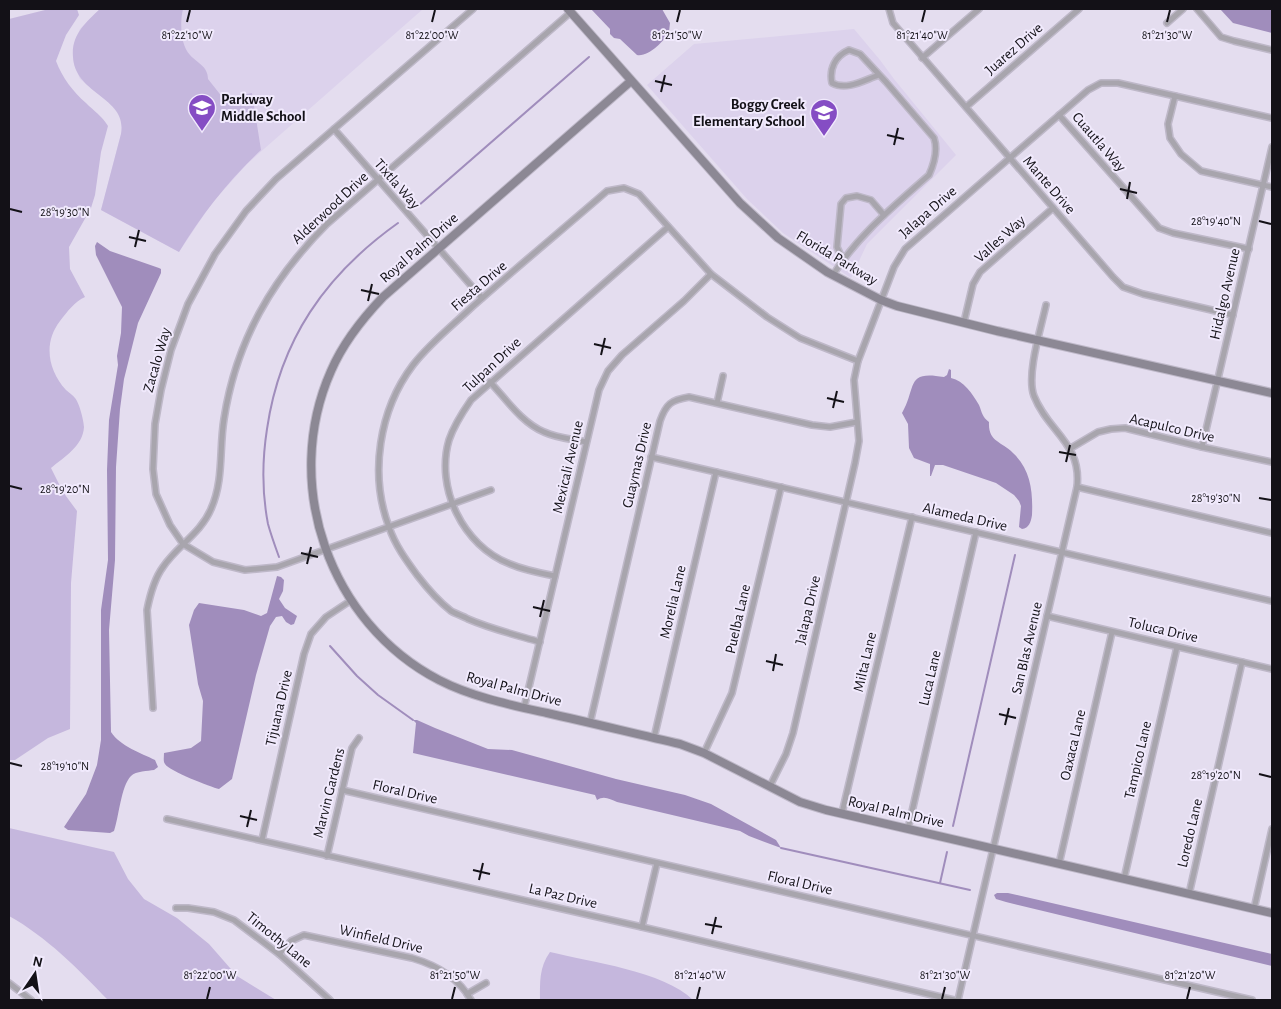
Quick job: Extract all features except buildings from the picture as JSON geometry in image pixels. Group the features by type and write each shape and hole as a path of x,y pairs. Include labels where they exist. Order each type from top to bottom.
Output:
{"street":[{"name":"Zacalo Way","path":"474,9 276,179 246,211 215,254 192,296 171,350 155,424 153,469 156,494 170,525 184,544 214,562 245,570 277,567 491,490"},
{"name":"Mante Drive","path":"889,9 893,23 922,58 1124,287 1143,294 1233,315"},
{"path":"922,58 979,9"},
{"name":"Juarez Drive","path":"966,107 1079,9"},
{"path":"1167,23 1183,9"},
{"path":"1197,9 1222,37 1272,50"},
{"name":"Florida Parkway","path":"569,11 740,203 778,238 833,275 881,300 897,306 1272,393"},
{"name":"Alderwood Drive","path":"154,708 147,610 150,593 162,567 202,525 208,517 217,496 223,428 228,397 238,360 262,305 279,279 310,241 327,224 569,11"},
{"path":"833,275 843,260 884,215 929,175 933,165 936,144 934,138 879,75 860,54 849,50 842,53 836,60 830,74 832,83 839,86 846,86 879,75"},
{"name":"Royal Palm Drive","path":"631,81 383,297 369,312 341,350 330,371 317,411 310,460 314,506 325,549 337,577 350,600 385,641 415,666 440,680 473,694 524,708 680,744 704,753 800,802 826,810 1272,913"},
{"name":"Jalapa Drive","path":"770,786 786,754 793,733 859,441 854,380 858,360 894,267 905,248 1088,90 1101,83 1118,82 1272,118"},
{"path":"1176,96 1168,124 1170,138 1182,154 1201,171 1272,187"},
{"name":"Cuautla Way","path":"1059,115 1159,228 1173,233 1249,249"},
{"name":"Tixtla Way","path":"334,129 482,298"},
{"name":"Hidalgo Avenue","path":"1202,447 1272,147"},
{"name":"Fiesta Drive","path":"540,642 486,627 452,612 427,588 401,553 389,527 384,509 379,479 383,431 390,408 402,382 419,357 482,298 607,191 624,188 639,194 711,274 767,318 800,338 858,360"},
{"path":"843,260 838,247 841,204 846,198 857,196 872,200 884,215"},
{"name":"Valles Way","path":"964,322 972,284 980,272 1053,208"},
{"name":"Tulpan Drive","path":"555,576 509,564 493,556 471,536 457,516 447,482 446,459 449,441 459,418 471,400 668,227"},
{"name":"Mexicali Avenue","path":"524,708 599,390 608,371 622,355 684,301 711,274"},
{"name":"San Blas Avenue","path":"958,1000 1079,473 1071,448 1041,410 1033,395 1032,370 1046,305"},
{"path":"717,403 724,376"},
{"path":"490,382 523,418 534,427 550,435 586,442"},
{"name":"Guaymas Drive","path":"590,723 664,409 675,400 689,397 812,425 830,427 857,422"},
{"name":"Acapulco Drive","path":"1071,448 1098,432 1125,428 1272,462"},
{"name":"Alameda Drive","path":"652,457 1272,600"},
{"name":"Morelia Lane","path":"654,738 716,472"},
{"name":"Puelba Lane","path":"704,753 732,693 782,487"},
{"path":"1077,488 1272,533"},
{"name":"Milta Lane","path":"842,813 912,517"},
{"name":"Luca Lane","path":"908,829 976,532"},
{"name":"Tijuana Drive","path":"262,840 304,654 311,634 326,617 350,600"},
{"name":"Toluca Drive","path":"1047,616 1272,669"},
{"name":"Oaxaca Lane","path":"1059,864 1112,632"},
{"name":"Tampico Lane","path":"1124,879 1177,647"},
{"name":"Loredo Lane","path":"1189,894 1242,662"},
{"name":"Marvin Gardens","path":"327,856 352,748 359,738"},
{"name":"Floral Drive","path":"342,790 1252,1000"},
{"name":"La Paz Drive","path":"167,819 954,1000"},
{"path":"1254,909 1272,829"},
{"path":"642,927 657,863"},
{"name":"Timothy Lane","path":"176,908 188,908 226,916 243,926 330,1000"},
{"name":"Winfield Drive","path":"278,954 297,937 312,936 428,962 450,976 471,1000"},
{"path":"9,983 31,1000"},
{"path":"467,994 486,983"}],"shaded area":[{"path":"49,9 77,9 79,15 66,35 56,61 61,73 72,89 101,116 108,126 101,152 95,195 91,208 69,247 70,269 85,297 74,304 60,321 51,338 50,347 50,356 55,374 66,390 77,400 84,427 83,434 77,445 51,468 63,492 77,511 71,583 70,729 48,738 15,760 9,760 9,19"},
{"name":"Parkway Middle School","path":"100,9 423,9 247,164 212,203 179,252 101,210 121,134 122,122 114,107 80,79 74,64 73,54 74,44 80,29"},
{"name":"Parkway Middle School","path":"100,9 183,9 181,26 184,45 190,55 204,68 208,79 223,98 252,93 261,150 217,198 179,252 101,210 121,134 121,122 117,112 109,103 82,80 76,70 73,57 74,42 80,30"},
{"path":"591,9 662,9 670,23 669,32 664,40 651,51 646,54 637,55 620,39 614,38 610,34 610,29"},
{"path":"1220,9 1272,9 1272,33 1233,23"},
{"path":"854,29 956,155 867,244 851,278 783,233 747,199 647,85 694,44"},
{"path":"97,242 110,251 161,269 161,273 138,323 124,379 116,467 115,560 109,630 111,732 125,745 155,760 158,767 154,770 142,771 131,776 125,787 114,831 110,833 68,830 64,827 86,794 97,765 101,740 101,610 108,560 107,470 109,420 118,365 117,356 121,333 122,307 96,255 95,246"},
{"path":"949,369 951,370 951,378 964,385 979,405 989,422 989,429 996,441 1013,453 1024,467 1030,482 1032,515 1028,526 1022,529 1019,527 1021,506 1014,495 996,483 943,465 935,465 930,476 930,464 914,458 909,448 908,424 902,413 914,383 923,376 944,377"},
{"path":"277,576 284,580 283,591 279,599 285,608 297,616 294,624 291,625 286,622 282,616 276,617 270,626 256,675 232,779 219,789 182,774 168,767 164,762 164,753 191,748 201,741 203,701 198,684 189,625 194,610 199,603 244,610 261,616 267,613"},
{"path":"413,720 488,749 512,750 616,779 685,795 711,804 776,840 781,848 740,831 607,798 597,800 595,795 413,753 416,723"},
{"path":"9,828 114,852 128,879 144,899 177,918 209,944 237,976 276,1000 108,1000 74,965 23,924 9,916"},
{"path":"997,893 1008,893 1272,954 1272,966 1006,902 996,899 994,895"},
{"path":"550,952 646,975 680,990 693,1000 540,1000 542,969"}],"waterway":[{"path":"418,206 589,57"},
{"path":"279,557 269,528 266,512 264,453 273,397 283,367 295,338 310,312 328,288 372,243 398,223"},
{"path":"953,826 1015,555"},
{"path":"330,646 357,676 378,695 413,720"},
{"path":"781,848 970,890"},
{"path":"940,883 947,852"}],"place":[{"name":"Parkway Middle School","path":"202,132"},
{"name":"Boggy Creek Elementary School","path":"824,137"}]}
